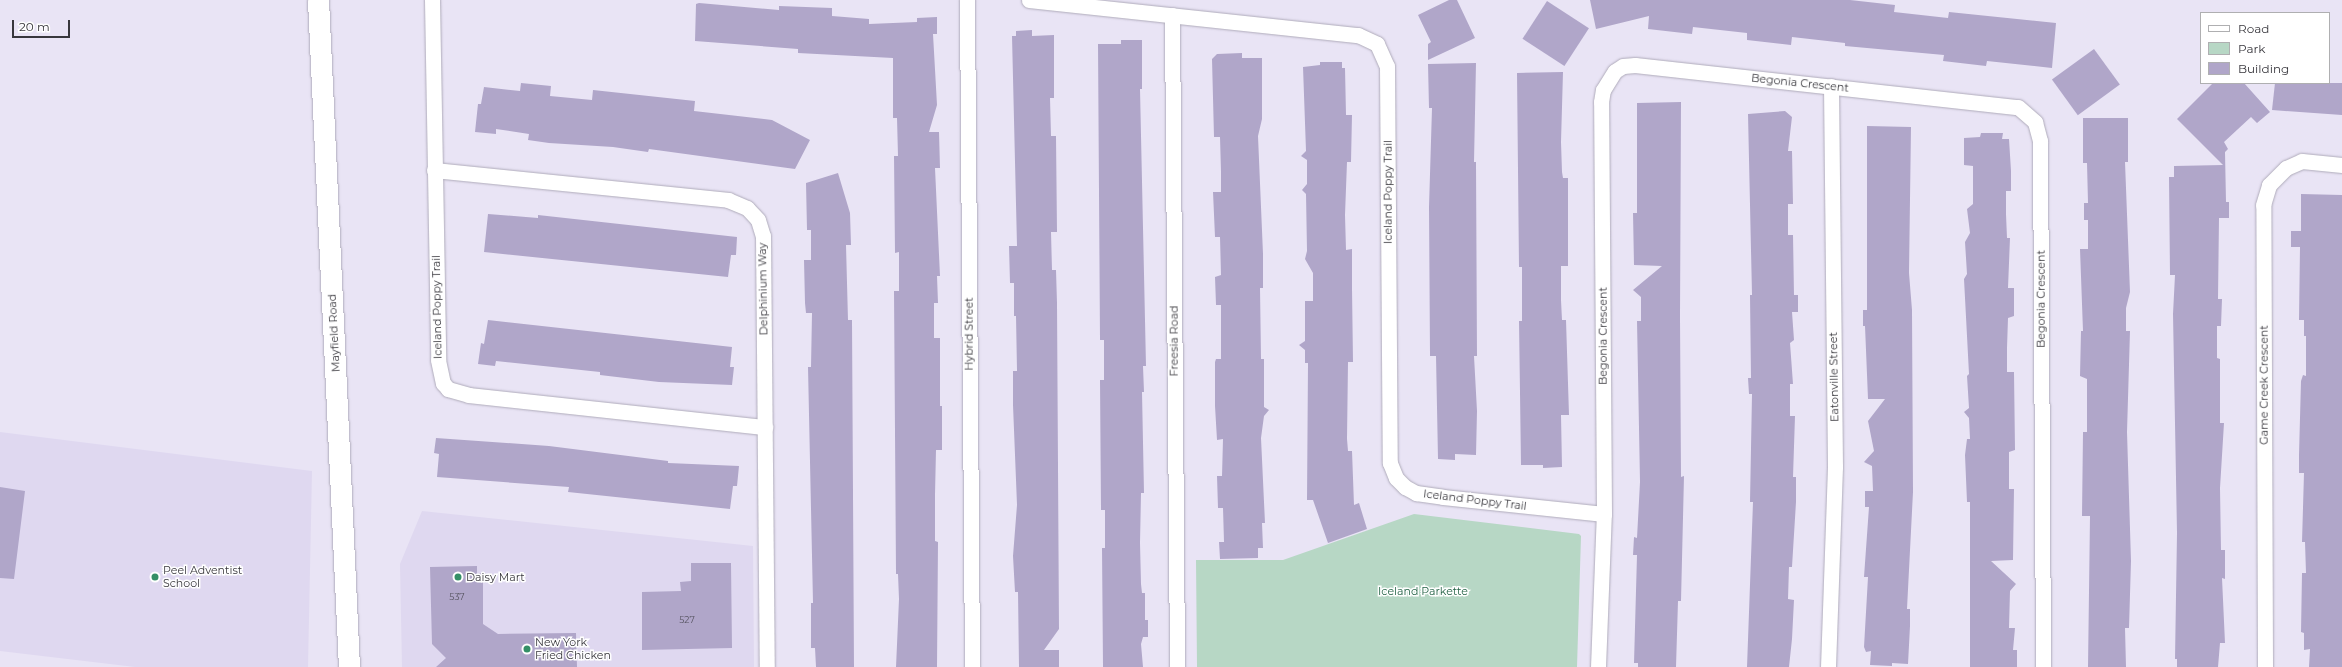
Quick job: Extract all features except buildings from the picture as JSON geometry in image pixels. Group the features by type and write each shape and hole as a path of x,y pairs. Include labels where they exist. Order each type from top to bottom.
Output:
{"main road":[{"name":"Mayfield Road","path":"318,0 349,667"}],"street":[{"name":"Iceland Poppy Trail","path":"432,0 438,368 448,389 469,395 765,426"},
{"name":"Hybrid Street","path":"967,0 972,667"},
{"name":"Iceland Poppy Trail","path":"1029,0 1172,14 1358,35 1377,44 1387,66 1390,463 1396,478 1405,487 1423,494 1604,514"},
{"name":"Freesia Road","path":"1172,14 1177,667"},
{"name":"Begonia Crescent","path":"1598,667 1604,514 1601,102 1603,90 1608,79 1623,66 1635,65 2018,107 2029,115 2038,131 2043,667"},
{"name":"Eatonville Street","path":"1828,667 1835,467 1831,86"},
{"name":"Game Creek Crescent","path":"2265,667 2263,205 2269,185 2286,168 2302,161 2342,165"},
{"name":"Delphinium Way","path":"434,170 728,200 747,208 758,220 762,236 767,667"}],"shaded area":[{"name":"Peel Adventist School","path":"0,432 312,471 308,667 135,667 0,651"},
{"path":"422,511 753,546 754,667 402,667 400,564"}],"green space":[{"name":"Iceland Parkette","path":"1414,514 1579,534 1581,536 1577,667 1197,667 1196,560 1283,560"}],"place":[{"name":"Peel Adventist School","path":"155,577"},
{"name":"Daisy Mart","path":"458,577"},
{"name":"New York Fried Chicken","path":"527,649"}]}
